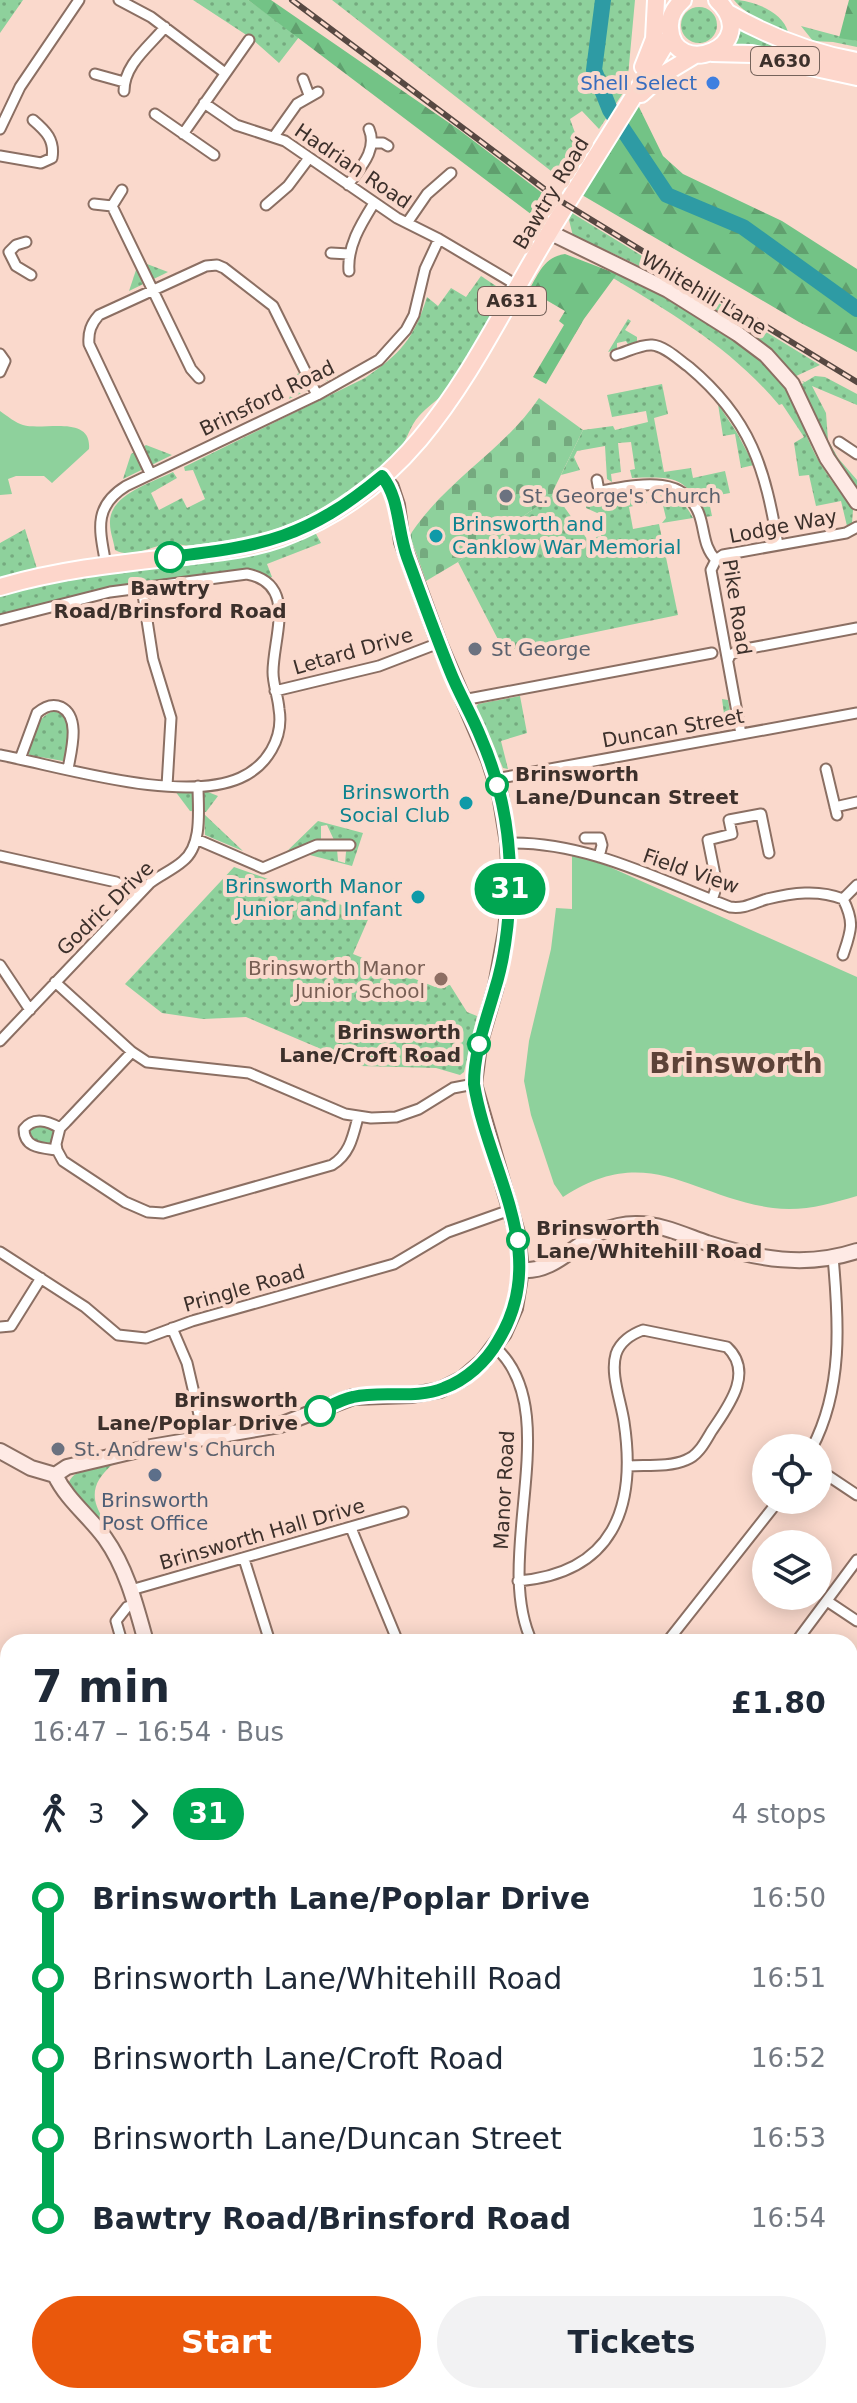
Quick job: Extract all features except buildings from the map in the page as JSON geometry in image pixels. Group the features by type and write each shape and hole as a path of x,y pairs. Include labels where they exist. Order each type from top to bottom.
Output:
{"main road":[{"path":"627,109 654,39 656,0"},
{"path":"675,4 671,35 679,47 695,55"},
{"name":"A630","path":"712,53 724,44 729,34 730,23 722,6"},
{"name":"A630","path":"722,6 760,31 853,60"},
{"name":"Bawtry Road","path":"0,587 32,577 238,549 279,539 325,518 382,476 422,437 462,385 549,232 671,35"},
{"name":"A630","path":"695,55 752,54 857,77"},
{"name":"Bawtry Road","path":"627,109 662,75 695,55"}],"street":[{"path":"0,129 20,87 79,0"},
{"path":"119,0 165,27 225,73"},
{"path":"95,74 124,86 135,60 165,27"},
{"path":"183,134 249,40"},
{"path":"275,135 291,111 314,94 303,79"},
{"name":"Hadrian Road","path":"204,103 236,125 275,135 374,203 520,287"},
{"path":"155,114 214,155"},
{"path":"0,156 41,163 52,158 52,142 44,129 33,120"},
{"path":"348,185 373,143 369,129"},
{"path":"373,143 388,146"},
{"path":"266,205 288,186 309,158"},
{"path":"407,223 427,194 451,173"},
{"path":"112,206 122,190"},
{"path":"349,271 349,254 361,223 374,203"},
{"path":"94,204 112,206"},
{"path":"112,206 191,369 199,378"},
{"name":"Whitehill Lane","path":"549,232 668,290 766,355 792,384 827,458 857,502"},
{"name":"Brinsford Road","path":"106,565 100,530 105,505 115,492 317,395 368,367 399,341 414,315 425,269 439,239"},
{"path":"26,242 5,251 16,266 31,275"},
{"path":"331,253 349,254"},
{"path":"150,473 88,337 93,321 99,315 152,290 206,266 224,268 273,306 317,395"},
{"path":"616,355 643,346 656,346 685,365 724,400 761,464 778,545"},
{"path":"0,354 5,361 0,372"},
{"path":"839,442 857,454"},
{"path":"0,1451 31,1468 55,1475 67,1467 204,1436 280,1425 353,1397 412,1395 440,1390 476,1368 495,1347 515,1308 521,1270 517,1233 474,1084 474,1067 496,986 506,931 510,888 508,843 495,779 481,738 439,643 402,542 391,487 382,476"},
{"name":"Pike Road","path":"597,480 599,491 664,485 681,492 694,504 708,550 716,560 711,570 741,734"},
{"name":"Lodge Way","path":"716,560 723,555 846,533 857,527"},
{"path":"0,620 79,599 142,588 247,574 263,579 275,593 279,613 273,668 280,719 270,753 256,768 239,779 216,785 167,786 0,755"},
{"path":"142,588 153,659 171,718 167,786"},
{"path":"728,660 730,655 740,650 857,628"},
{"name":"Letard Drive","path":"275,691 379,666 439,643"},
{"path":"463,700 712,653"},
{"path":"20,759 37,713 51,705 59,706 72,721 68,769"},
{"name":"Duncan Street","path":"495,779 857,713"},
{"path":"826,769 836,811 857,802"},
{"path":"198,786 196,839 263,868 317,845 350,845"},
{"path":"712,900 717,885 708,840 732,834 729,820 761,814 769,853"},
{"path":"585,838 600,838 599,857"},
{"name":"Godric Drive","path":"0,1041 135,897 158,876 185,859 196,839"},
{"name":"Field View","path":"508,843 531,842 564,847 742,908 765,899 806,892 830,894 843,899"},
{"path":"0,856 116,882 135,897"},
{"path":"843,955 852,929 851,915 843,899 857,885"},
{"path":"0,965 30,1010"},
{"path":"55,982 132,1052 156,1065 249,1073 345,1114 384,1118 407,1114 432,1103 453,1088 474,1084"},
{"path":"132,1052 60,1128 57,1150 63,1161 72,1168 125,1202 148,1212 163,1213 332,1165 345,1155 350,1146 358,1117"},
{"path":"57,1150 30,1145 24,1129 39,1121 51,1122 60,1128"},
{"name":"Pringle Road","path":"0,1252 85,1307 118,1335 146,1338 394,1264 448,1232 510,1210"},
{"path":"521,1270 543,1270 596,1233 634,1223 658,1226 762,1258 796,1261 857,1251"},
{"path":"818,1434 829,1405 836,1362 838,1335 833,1257"},
{"path":"0,1327 11,1326 41,1278"},
{"path":"172,1328 187,1363 204,1436"},
{"path":"518,1581 557,1575 578,1566 595,1552 612,1527 624,1501 629,1466 615,1364 620,1346 635,1333 651,1330 727,1347 737,1361 739,1378 733,1399 695,1455 681,1462 629,1466"},
{"name":"Manor Road","path":"495,1347 514,1369 523,1395 526,1418 525,1498 518,1581 522,1614 529,1634"},
{"path":"55,1475 62,1491 108,1542 133,1597 144,1634"},
{"path":"832,1478 857,1495"},
{"name":"Brinsworth Hall Drive","path":"133,1597 244,1559 403,1512"},
{"path":"673,1634 768,1514"},
{"path":"351,1528 395,1634"},
{"path":"244,1559 267,1634"},
{"path":"832,1594 857,1560"},
{"path":"120,1634 116,1621 133,1597"},
{"path":"832,1604 857,1621"},
{"path":"802,1634 820,1610"}],"green space":[{"path":"0,0 23,0 0,33"},
{"path":"193,0 248,0 299,37 279,63 251,38"},
{"path":"248,0 271,0 458,129 558,205 544,224"},
{"path":"332,0 635,0 627,87 599,129 582,111 570,119 584,158 569,185"},
{"path":"734,0 766,8 780,19 788,32 758,19"},
{"path":"849,0 857,0 857,41 839,38"},
{"path":"699,7 712,12 717,25 712,38 699,43 686,38 681,25 686,12"},
{"path":"801,26 857,41 857,47 813,41"},
{"path":"737,27 811,53 810,59 767,48 732,45"},
{"path":"638,105 663,156 683,174 782,221 857,269 857,352 799,322 582,195"},
{"path":"572,213 820,365 794,377 747,334 691,295 573,236 569,220"},
{"path":"565,254 617,274 584,319 546,384 533,377 564,325 559,321 565,311 529,290 547,262"},
{"path":"147,264 168,272 129,291 136,270"},
{"path":"617,274 708,321 751,350 769,367 789,394 821,464 853,510 852,523 847,526 841,501 816,506 809,475 799,476 794,443 804,437 782,404 779,405 723,350 613,278"},
{"path":"481,276 505,292 478,344 454,381 416,420 398,452 357,488 307,517 252,537 198,546 168,544 134,553 115,550 110,527 111,514 132,491 173,472 177,478 151,493 159,510 182,498 187,508 205,499 193,470 185,471 184,467 365,378 388,361 411,335 427,297 438,306 451,288 466,297"},
{"path":"628,319 631,321 625,330 637,337 637,341 629,346 626,341 617,343 617,349 608,352"},
{"path":"313,367 339,375 289,399 297,374"},
{"path":"815,376 825,377 857,394 857,405 812,386 826,413 828,440 838,458 857,480 857,488 834,457 799,385"},
{"path":"662,384 668,414 654,418 664,472 691,468 693,478 725,471 730,493 708,497 712,516 705,517 691,493 677,481 632,478 630,470 635,469 631,442 618,443 621,472 611,474 612,482 607,479 605,446 577,451 574,457 580,470 561,475 583,430 613,426 615,430 648,422 646,411 612,417 607,395"},
{"path":"539,398 583,430 553,491 555,494 426,581 410,536 412,532 442,496 510,433"},
{"path":"718,404 754,465 741,468 735,434 723,436"},
{"path":"0,411 23,425 65,426 83,431 88,438 89,449 52,483 44,476 16,476 8,479 12,494 0,495"},
{"path":"146,445 172,455 123,479 131,454"},
{"path":"659,489 679,499 693,518 662,523 666,518"},
{"path":"645,490 647,503 629,507 633,529 659,524 678,615 504,651 458,562 555,494 587,539 601,536 606,517 586,508 586,502"},
{"path":"25,529 38,572 0,582 0,543"},
{"path":"315,532 321,543 267,564 272,577 249,570 107,589 63,598 0,617 0,594 42,582 294,540"},
{"path":"520,696 527,733 501,741 508,769 503,768 476,707 478,704"},
{"path":"722,699 728,700 732,724 720,731 718,716 724,714"},
{"path":"53,711 67,720 67,749 63,761 29,755 35,729 42,718"},
{"path":"175,791 208,792 218,796 206,812 190,811"},
{"path":"204,814 243,851 205,835"},
{"path":"318,821 363,833 352,866 306,854 334,847 338,861 345,863 352,841 334,840 327,825 321,826 318,842 282,856"},
{"path":"572,855 594,860 857,977 857,1196 805,1208 773,1208 744,1202 670,1177 646,1173 621,1174 593,1181 563,1197 554,1184 531,1115 524,1081 529,1041 551,949 556,908 572,909"},
{"path":"234,867 370,915 353,954 435,987 450,985 467,1012 477,1016 464,1072 460,1075 436,1068 361,1066 246,1017 203,1019 162,1013 125,984"},
{"path":"48,1125 53,1128 53,1138 49,1144 31,1140 28,1131 33,1126"},
{"path":"113,1464 101,1477 95,1490 96,1503 103,1518 102,1523 98,1523 68,1485 70,1479 80,1472"}],"waterway":[{"path":"603,0 594,70 610,110 667,195 743,227 857,309"}],"railway":[{"path":"292,0 559,200 857,382"}],"bus line":[{"name":"31","path":"170,557 238,549 279,539 325,518 382,476 391,487 402,542 450,672 488,754 503,813 510,880 506,931 496,986 474,1067 474,1084 520,1247 521,1270 515,1308 495,1347 476,1368 453,1385 426,1394 353,1397 320,1411"}],"place":[{"name":"Shell Select","path":"713,83"},
{"name":"St. George's Church","path":"506,496"},
{"name":"Brinsworth and Canklow War Memorial","path":"436,536"},
{"name":"Bawtry Road/Brinsford Road","path":"170,557"},
{"name":"St George","path":"475,649"},
{"name":"Brinsworth Lane/Duncan Street","path":"497,785"},
{"name":"Brinsworth Social Club","path":"466,803"},
{"name":"Brinsworth Manor Junior and Infant","path":"418,897"},
{"name":"Brinsworth Manor Junior School","path":"441,979"},
{"name":"Brinsworth Lane/Croft Road","path":"479,1044"},
{"name":"Brinsworth Lane/Whitehill Road","path":"518,1240"},
{"name":"Brinsworth Lane/Poplar Drive","path":"320,1411"},
{"name":"St. Andrew's Church","path":"58,1449"},
{"name":"Brinsworth Post Office","path":"155,1475"}],"district":[{"name":"Brinsworth","path":"736,1063"}]}
